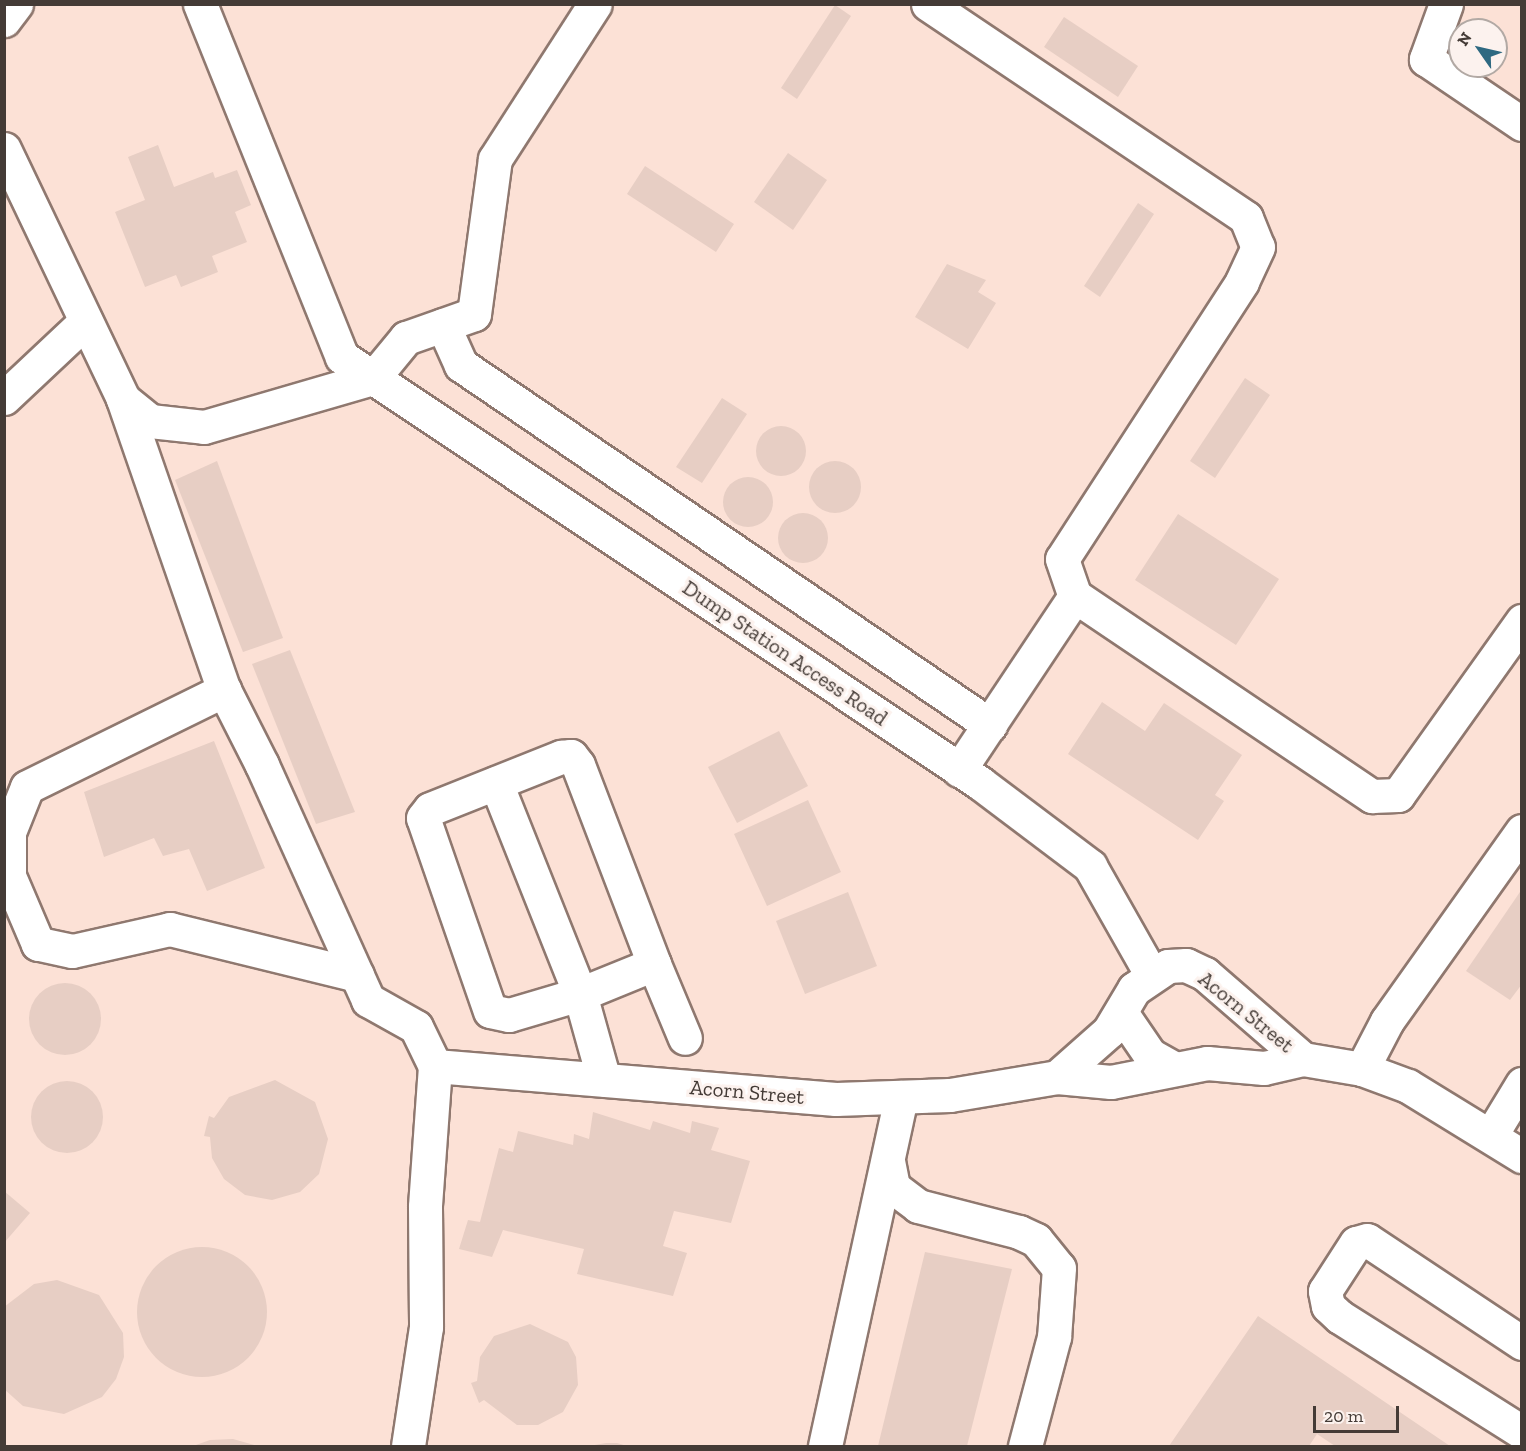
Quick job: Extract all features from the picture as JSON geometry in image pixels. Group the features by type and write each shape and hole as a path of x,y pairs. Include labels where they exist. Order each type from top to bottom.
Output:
{"street":[{"path":"4,20 16,4"},
{"name":"Dump Station Access Road","path":"200,4 342,357 959,770 1090,866 1151,974"},
{"path":"123,399 150,421 204,427 373,378 406,338 474,314 495,159 595,4"},
{"path":"928,4 1246,218 1258,247 1242,282 1062,559 1076,596 1372,796 1398,795 1521,621"},
{"path":"1446,4 1426,59 1521,124"},
{"path":"4,150 123,399 224,690 368,1000 416,1027 435,1066 425,1207 426,1327 408,1446"},
{"path":"4,398 86,321"},
{"path":"443,325 461,365 990,725"},
{"path":"959,770 1076,596"},
{"path":"224,690 27,787 9,832 9,876 38,944 72,951 170,929 357,975"},
{"path":"654,964 580,994 509,1015 490,1011 423,818 430,809 561,757 571,756 578,765 654,964 685,1038"},
{"path":"496,783 580,994 604,1080"},
{"path":"1362,1069 1387,1021 1521,831"},
{"name":"Acorn Street","path":"1057,1077 1122,1014 1134,989 1151,974 1168,966 1186,965 1205,974 1303,1059"},
{"path":"1122,1014 1150,1054 1173,1068"},
{"name":"Acorn Street","path":"435,1066 836,1099 950,1095 1057,1077 1111,1082 1207,1063 1264,1068 1303,1059 1362,1069 1408,1086 1521,1156"},
{"path":"1491,1136 1521,1084"},
{"path":"825,1446 901,1097"},
{"path":"888,1161 893,1187 918,1206 1019,1232 1036,1240 1059,1268 1054,1337 1024,1446"},
{"path":"1521,1343 1367,1239 1356,1243 1325,1291 1328,1306 1340,1317 1521,1432"}],"shaded area":[{"path":"5,5 1521,5 1521,1446 5,1446"}],"building":[{"path":"835,5 851,16 797,99 781,88"},
{"path":"1064,17 1138,66 1118,97 1044,47"},
{"path":"158,145 174,187 213,172 215,178 237,170 251,205 235,212 247,242 212,256 218,272 181,287 176,275 145,287 115,212 145,200 128,157"},
{"path":"788,153 827,180 793,230 754,202"},
{"path":"645,166 734,224 716,252 627,194"},
{"path":"1138,203 1154,214 1100,297 1084,286"},
{"path":"947,264 986,280 978,292 996,303 968,349 915,317"},
{"path":"1245,378 1270,395 1215,478 1190,461"},
{"path":"722,398 747,414 702,483 676,467"},
{"path":"776,426 786,426 799,433 806,446 806,456 799,469 786,476 776,476 767,472 760,465 756,456 756,446 760,437 767,430"},
{"path":"217,461 283,638 243,652 175,480"},
{"path":"835,461 845,463 853,469 859,477 861,487 859,497 853,505 845,511 835,513 825,511 817,505 811,497 809,487 811,477 817,469 825,463"},
{"path":"743,477 753,477 766,484 773,497 773,507 766,520 753,527 743,527 734,523 727,516 723,507 723,497 727,488 734,481"},
{"path":"798,513 808,513 821,520 828,533 828,543 821,556 808,563 798,563 789,559 782,552 778,543 778,533 782,524 789,517"},
{"path":"1178,514 1279,579 1236,645 1135,580"},
{"path":"290,650 355,812 316,824 252,664"},
{"path":"1102,702 1145,731 1164,703 1242,755 1215,795 1224,801 1198,840 1068,754"},
{"path":"779,731 808,786 737,823 708,767"},
{"path":"214,741 265,868 207,891 189,849 163,856 154,838 104,857 84,792"},
{"path":"808,800 841,872 767,906 734,834"},
{"path":"1522,889 1522,984 1510,1000 1466,971"},
{"path":"848,892 877,966 805,994 776,921"},
{"path":"65,983 85,989 95,999 101,1019 95,1039 85,1049 65,1055 45,1049 35,1039 29,1019 35,999 45,989"},
{"path":"275,1080 315,1102 328,1139 319,1174 300,1192 272,1200 245,1195 224,1179 212,1158 210,1137 204,1136 209,1116 214,1118 229,1097"},
{"path":"60,1081 74,1081 93,1091 103,1110 103,1124 93,1143 74,1153 60,1153 41,1143 31,1124 31,1110 41,1091"},
{"path":"593,1112 650,1130 653,1121 690,1133 692,1121 719,1128 711,1150 750,1161 731,1223 674,1211 663,1246 687,1253 673,1296 577,1274 584,1249 503,1230 492,1257 459,1249 468,1220 480,1222 499,1148 513,1152 518,1131 573,1145 574,1134 589,1139"},
{"path":"4,1191 30,1213 4,1243"},
{"path":"202,1247 227,1252 248,1266 262,1287 267,1312 262,1337 248,1358 227,1372 202,1377 177,1372 156,1358 142,1337 137,1312 142,1287 156,1266 177,1252"},
{"path":"925,1252 1012,1269 967,1446 878,1446"},
{"path":"57,1280 99,1295 123,1333 124,1357 116,1379 102,1397 64,1414 23,1406 4,1389 4,1307 34,1284"},
{"path":"1258,1316 1450,1446 1335,1446 1317,1434 1309,1446 1169,1446"},
{"path":"530,1324 568,1342 576,1357 578,1385 563,1412 538,1425 517,1425 484,1400 479,1403 471,1383 477,1381 480,1357 494,1336"},
{"path":"233,1439 258,1446 193,1446 210,1440"},
{"path":"617,1443 627,1446 589,1446"}]}
